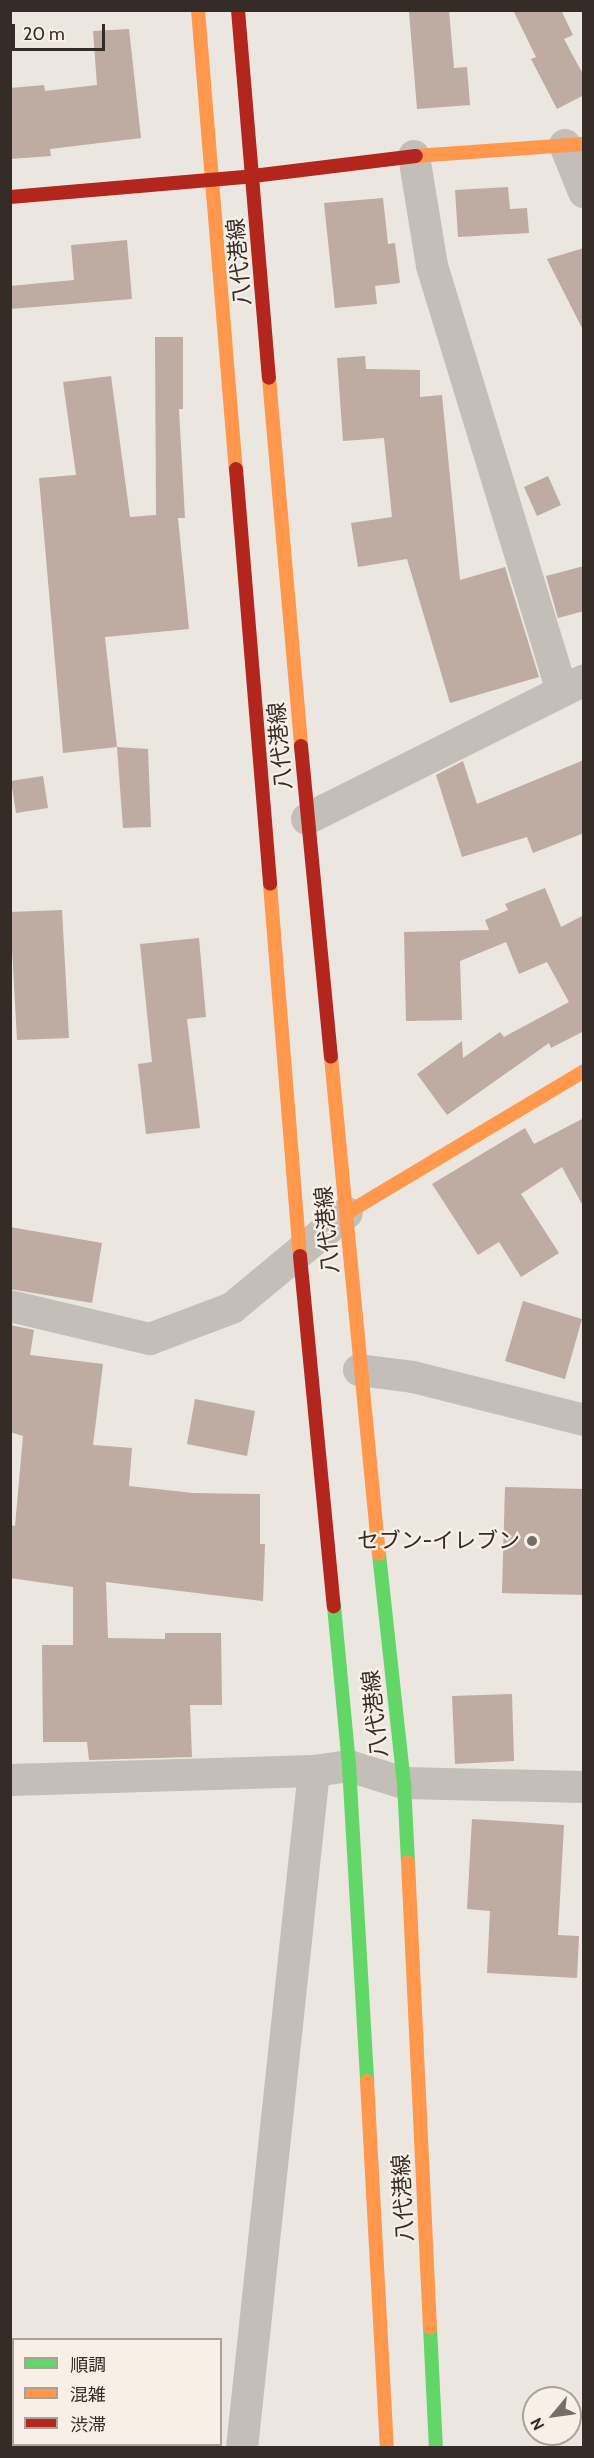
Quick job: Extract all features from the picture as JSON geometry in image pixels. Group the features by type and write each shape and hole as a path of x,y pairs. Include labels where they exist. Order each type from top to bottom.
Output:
{"main road":[{"name":"八代港線","path":"198,10 300,1255 349,1766 387,2448"},
{"name":"八代港線","path":"238,10 307,819 347,1213 359,1370 404,1783 436,2448"},
{"path":"10,196 253,176 414,156 574,145"},
{"path":"347,1213 584,1071"}],"street":[{"path":"574,145 584,192"},
{"path":"307,819 573,685 432,266 414,156"},
{"path":"10,1306 150,1340 232,1308 300,1255 347,1213"},
{"path":"359,1370 413,1377 584,1420"},
{"path":"10,1780 314,1771 349,1766 404,1783 584,1787"},
{"path":"242,2448 314,1771"}],"building":[{"path":"449,10 454,68 467,67 470,105 417,109 409,12"},
{"path":"513,10 561,10 573,35 564,39 584,76 584,95 557,109 531,59 536,57"},
{"path":"129,29 141,138 50,149 51,156 10,159 10,88 44,85 45,91 97,85 93,31"},
{"path":"508,187 510,209 527,208 529,233 458,237 455,190"},
{"path":"383,198 388,244 395,243 400,283 375,286 377,304 335,308 324,203"},
{"path":"127,240 132,299 10,309 10,286 74,280 71,245"},
{"path":"584,248 584,332 547,259"},
{"path":"155,337 183,337 183,409 179,409 185,518 178,518 189,629 105,637 117,747 63,753 39,478 76,475 63,382 111,376 130,517 156,515"},
{"path":"365,356 366,369 420,370 420,397 442,395 460,580 505,567 539,677 450,703 407,559 358,567 351,523 392,517 384,438 343,441 337,358"},
{"path":"548,476 561,505 537,516 524,487"},
{"path":"584,566 584,611 558,618 546,576"},
{"path":"117,747 148,749 151,827 123,828"},
{"path":"584,760 584,833 533,853 527,837 462,857 436,775 463,761 477,804"},
{"path":"43,776 48,808 16,813 11,781"},
{"path":"545,888 561,927 584,915 584,1031 551,1048 549,1043 447,1115 417,1074 462,1041 463,1058 500,1032 504,1037 569,1002 547,962 519,974 506,942 460,961 462,1020 406,1021 404,932 489,930 485,920 508,910 505,904"},
{"path":"62,910 69,1038 17,1040 10,912"},
{"path":"199,938 206,1017 187,1019 200,1128 146,1134 138,1064 152,1062 140,944"},
{"path":"584,1118 584,1208 562,1167 521,1194 559,1253 521,1277 499,1242 478,1255 432,1184 525,1128 534,1144"},
{"path":"10,1227 102,1243 92,1303 10,1289"},
{"path":"523,1301 582,1319 565,1379 505,1361"},
{"path":"10,1325 34,1330 30,1355 103,1364 93,1445 132,1448 129,1486 193,1493 260,1494 260,1544 265,1544 263,1601 106,1582 108,1638 165,1639 165,1633 221,1633 222,1705 190,1705 192,1757 89,1760 87,1742 43,1742 42,1645 73,1645 73,1587 10,1578 10,1525 15,1526 23,1436 10,1432"},
{"path":"195,1399 255,1411 247,1456 187,1444"},
{"name":"セブン-イレブン","path":"505,1487 584,1489 584,1595 502,1593"},
{"path":"512,1694 514,1761 455,1764 452,1696"},
{"path":"472,1819 564,1825 558,1935 579,1936 577,1978 487,1973 490,1911 467,1909"}],"traffic: fast":[{"path":"379,1554 404,1783 408,1862"},
{"path":"334,1606 349,1766 367,2081"},
{"path":"430,2327 436,2448"}],"traffic: slow":[{"path":"198,10 236,469"},
{"path":"416,156 584,144"},
{"path":"269,378 301,746"},
{"path":"270,884 300,1256"},
{"path":"331,1057 379,1554"},
{"path":"347,1213 584,1071"},
{"path":"408,1862 430,2327"},
{"path":"367,2081 387,2448"}],"traffic: jam":[{"path":"238,10 269,378"},
{"path":"10,197 253,176 416,156"},
{"path":"236,469 270,884"},
{"path":"301,746 331,1057"},
{"path":"300,1256 334,1606"}],"place":[{"name":"セブン-イレブン","path":"532,1541"}]}
